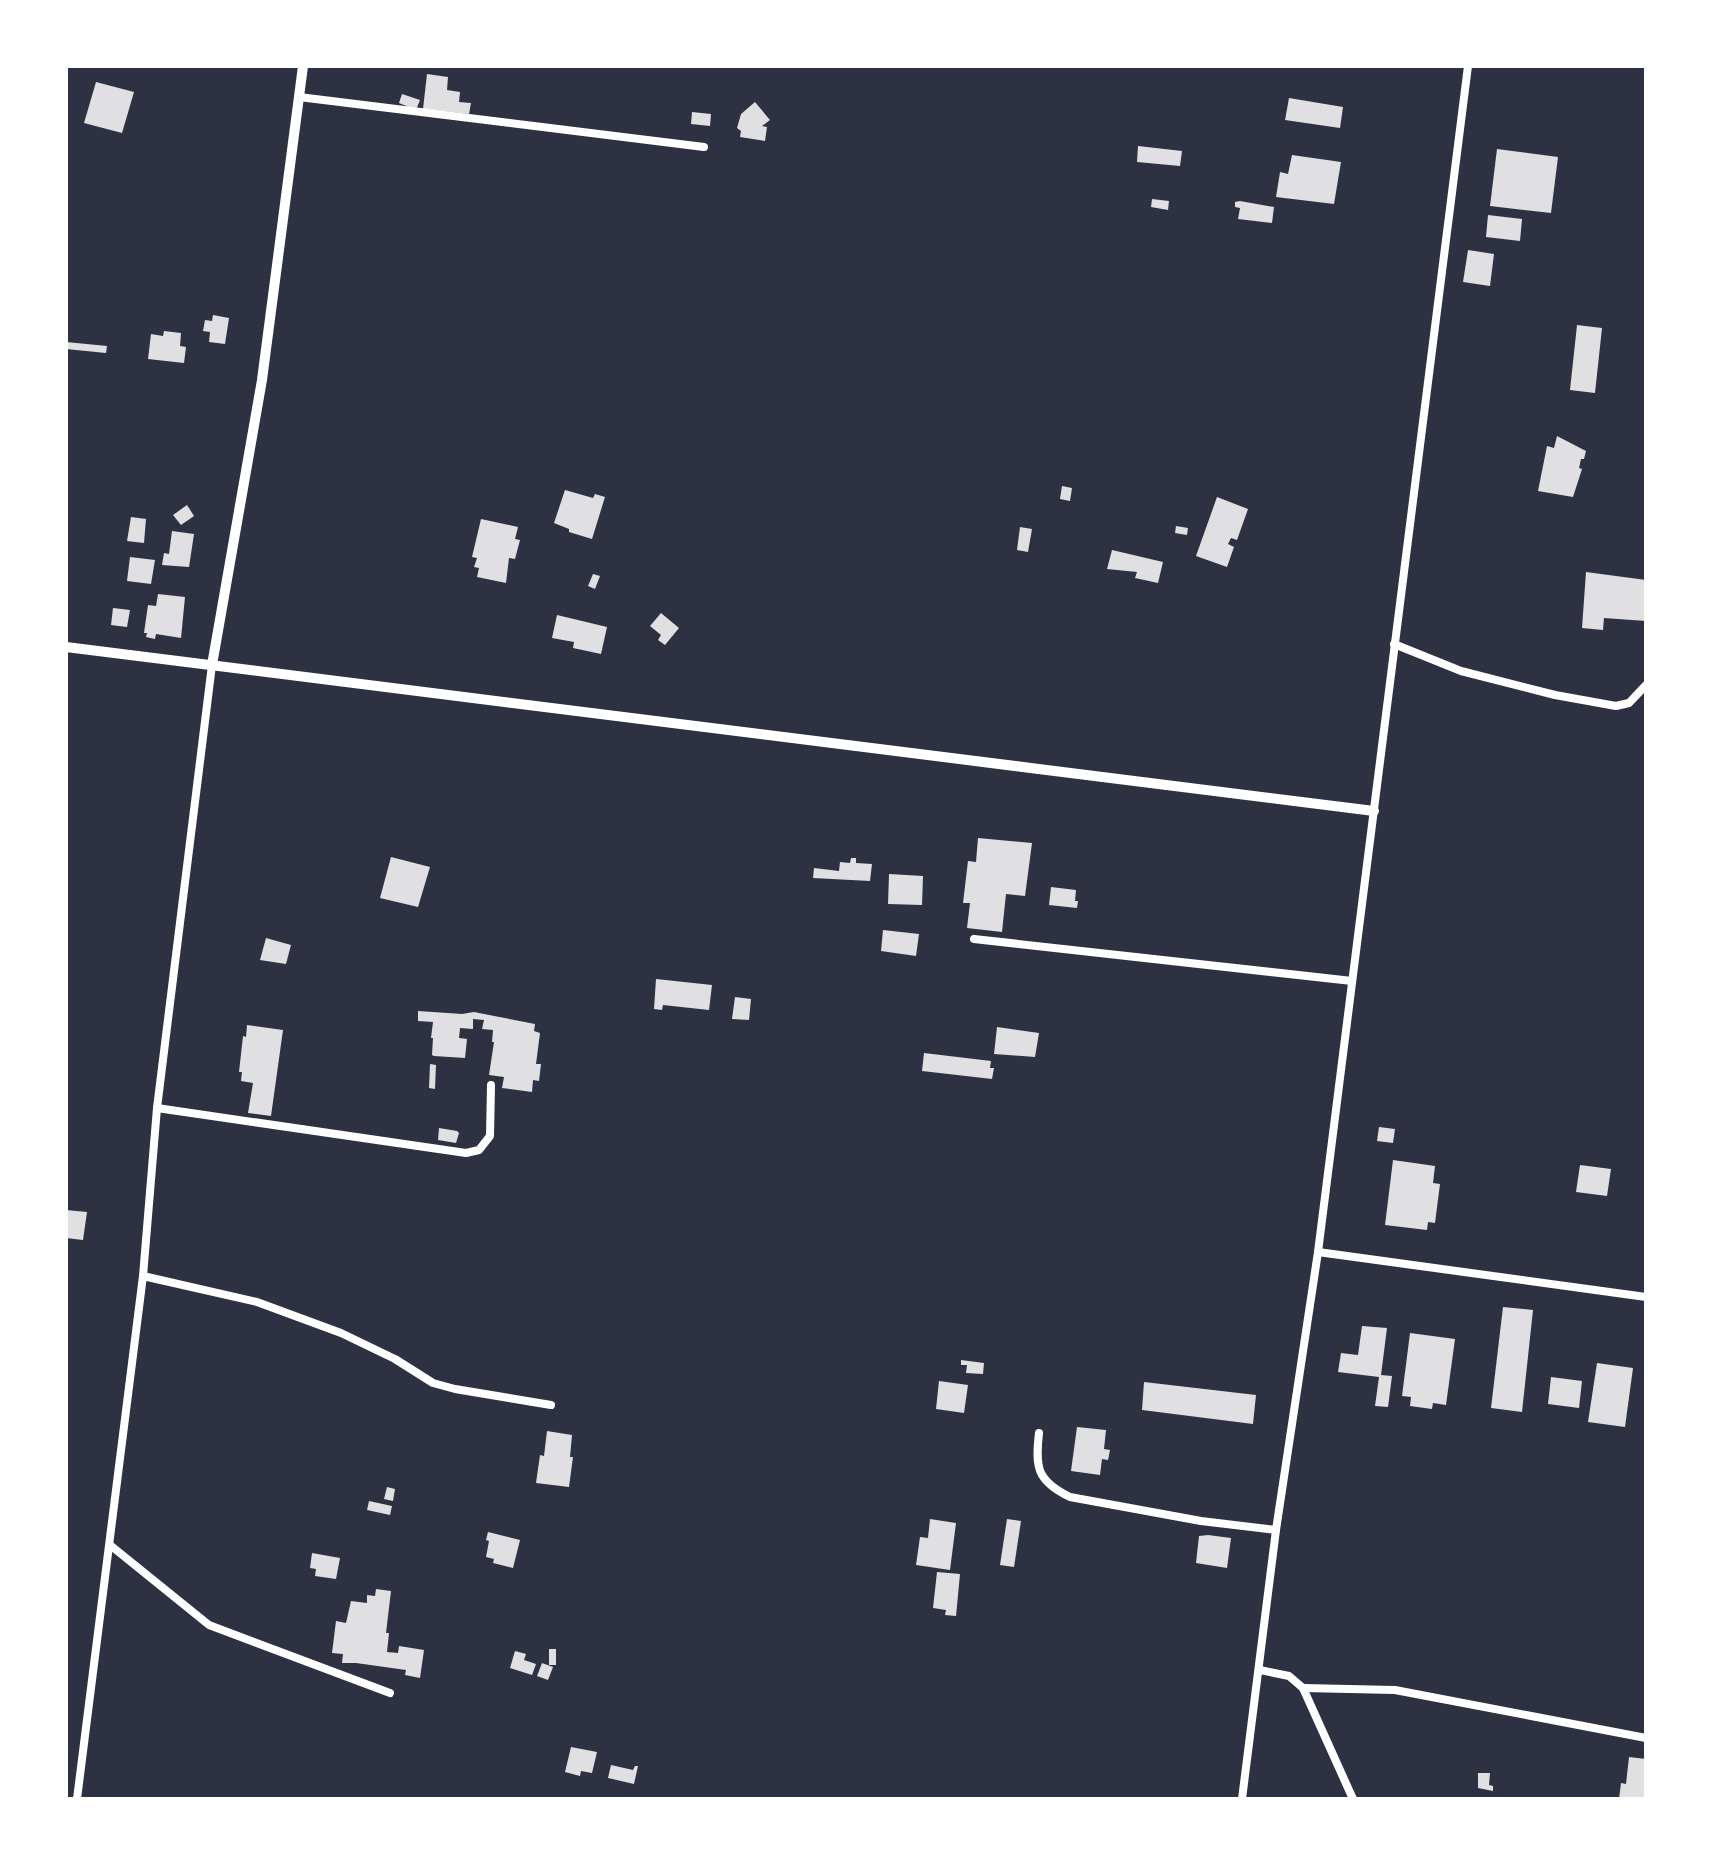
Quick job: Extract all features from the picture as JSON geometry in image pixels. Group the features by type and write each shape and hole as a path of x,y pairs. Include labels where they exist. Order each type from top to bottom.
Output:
{"street":[{"path":"77,1799 143,1276 157,1108 212,665 262,380 303,66"},
{"path":"1242,1799 1276,1530 1318,1252 1468,66"},
{"path":"299,97 704,147"},
{"path":"1394,644 1461,671 1555,695 1616,706 1629,703 1646,685"},
{"path":"66,647 1374,811"},
{"path":"974,939 1352,981"},
{"path":"157,1108 466,1153 479,1150 490,1136 491,1085"},
{"path":"1318,1252 1646,1297"},
{"path":"143,1276 257,1302 341,1333 395,1359 433,1383 551,1405"},
{"path":"1039,1433 1036,1459 1042,1478 1053,1489 1070,1497 1201,1521 1276,1530"},
{"path":"110,1545 209,1625 390,1693"},
{"path":"1260,1670 1289,1676 1303,1688 1353,1799"},
{"path":"1303,1688 1395,1690 1646,1738"}],"building":[{"path":"427,74 448,77 447,90 460,92 459,102 471,103 469,114 423,109"},
{"path":"96,82 134,92 122,133 84,123"},
{"path":"402,94 420,100 416,110 399,103"},
{"path":"1289,98 1343,107 1340,128 1285,120"},
{"path":"755,102 770,120 762,126 767,127 765,141 740,137 741,131 737,128 741,114"},
{"path":"692,112 711,114 710,126 691,124"},
{"path":"1138,146 1182,151 1180,166 1137,162"},
{"path":"1497,149 1558,157 1551,213 1490,206"},
{"path":"1292,155 1341,162 1334,204 1276,197 1280,172 1288,174"},
{"path":"1152,199 1169,201 1168,210 1151,207"},
{"path":"1235,202 1274,207 1272,223 1238,219 1240,208 1235,207"},
{"path":"1488,215 1522,219 1520,241 1486,237"},
{"path":"1468,250 1494,254 1490,286 1463,282"},
{"path":"213,315 229,318 225,344 209,342 210,332 203,331 205,320 212,321"},
{"path":"1577,325 1602,328 1595,393 1570,390"},
{"path":"164,331 181,333 180,346 186,347 184,363 148,359 151,334 163,336"},
{"path":"66,342 107,346 106,353 66,349"},
{"path":"1557,436 1586,451 1584,459 1581,459 1579,468 1582,469 1573,497 1538,491 1547,446 1554,448"},
{"path":"1062,486 1072,488 1070,501 1060,499"},
{"path":"565,490 593,498 595,494 605,497 592,539 569,532 569,529 554,523"},
{"path":"1217,497 1248,509 1237,540 1231,538 1228,544 1234,547 1227,567 1196,556"},
{"path":"187,505 194,516 181,525 173,515"},
{"path":"131,517 146,519 144,543 127,541"},
{"path":"481,519 518,527 515,539 520,540 515,559 509,558 506,583 477,577 479,568 474,567 477,558 472,557"},
{"path":"1176,526 1188,528 1187,535 1175,533"},
{"path":"1020,527 1032,529 1028,552 1017,550"},
{"path":"172,531 194,534 189,567 162,565 164,553 169,554"},
{"path":"1112,550 1163,562 1158,583 1135,578 1137,572 1107,569"},
{"path":"130,557 155,560 151,584 127,581"},
{"path":"1586,572 1646,580 1646,621 1604,618 1603,630 1582,628"},
{"path":"593,574 600,576 595,589 588,586"},
{"path":"158,594 185,597 181,638 156,634 155,639 146,637 148,605 156,606"},
{"path":"113,608 130,610 127,627 111,625"},
{"path":"661,613 679,628 665,645 658,640 661,635 650,626"},
{"path":"557,615 607,627 601,654 573,648 574,642 552,638"},
{"path":"978,838 1032,843 1025,896 1006,894 1002,932 967,928 970,903 963,903 968,861 976,862"},
{"path":"391,857 430,867 418,907 380,898"},
{"path":"851,858 856,858 856,863 872,864 870,881 813,878 814,868 839,871 840,862 850,863"},
{"path":"889,874 923,876 922,905 888,904"},
{"path":"1051,887 1076,890 1077,908 1049,905"},
{"path":"883,930 919,934 916,956 881,951"},
{"path":"266,938 291,945 286,964 260,960"},
{"path":"656,979 712,985 709,1010 663,1005 662,1010 654,1009"},
{"path":"735,997 751,999 749,1020 732,1019"},
{"path":"418,1011 474,1012 535,1024 534,1031 540,1033 536,1064 541,1064 539,1081 533,1080 532,1092 502,1088 504,1077 489,1075 493,1030 482,1029 484,1020 473,1019 473,1029 460,1028 459,1038 467,1039 465,1058 434,1056 431,1038 433,1022 418,1021"},
{"path":"247,1025 283,1030 271,1116 248,1113 253,1083 241,1081 242,1072 239,1072"},
{"path":"997,1027 1039,1033 1035,1057 994,1054"},
{"path":"924,1053 991,1061 990,1068 994,1068 992,1079 922,1071"},
{"path":"430,1064 436,1065 435,1089 429,1088"},
{"path":"1379,1127 1395,1129 1393,1143 1377,1141"},
{"path":"439,1128 457,1131 456,1143 438,1140"},
{"path":"1393,1160 1435,1166 1433,1183 1440,1184 1435,1223 1428,1222 1427,1230 1385,1225"},
{"path":"1580,1165 1611,1169 1607,1196 1576,1192"},
{"path":"66,1210 87,1212 83,1240 66,1238"},
{"path":"1503,1307 1533,1310 1522,1412 1491,1408"},
{"path":"1362,1326 1387,1328 1381,1375 1392,1376 1388,1407 1375,1406 1379,1377 1338,1372 1341,1353 1358,1355"},
{"path":"1410,1333 1455,1339 1446,1405 1433,1403 1432,1409 1410,1406 1411,1397 1402,1396"},
{"path":"961,1360 984,1363 983,1374 966,1373 967,1365 961,1365"},
{"path":"1597,1363 1633,1368 1625,1427 1588,1422"},
{"path":"1551,1377 1582,1381 1579,1408 1548,1404"},
{"path":"939,1381 968,1385 964,1413 936,1409"},
{"path":"1144,1382 1256,1395 1253,1424 1142,1410"},
{"path":"1077,1427 1106,1430 1104,1449 1110,1450 1108,1460 1102,1459 1100,1475 1071,1471"},
{"path":"547,1431 572,1435 569,1487 536,1483"},
{"path":"387,1487 395,1489 393,1501 384,1499"},
{"path":"369,1501 392,1506 390,1515 367,1510"},
{"path":"930,1519 956,1523 950,1570 916,1565 920,1537 928,1538"},
{"path":"1007,1519 1021,1521 1014,1567 1000,1565"},
{"path":"488,1532 520,1540 513,1568 493,1563 494,1559 486,1557"},
{"path":"1199,1536 1231,1538 1227,1568 1196,1563"},
{"path":"312,1553 340,1558 336,1579 315,1576 316,1569 310,1568"},
{"path":"937,1572 960,1574 956,1616 945,1615 946,1610 933,1608"},
{"path":"376,1589 391,1591 387,1652 398,1653 399,1646 424,1650 420,1678 405,1675 406,1670 342,1663 343,1654 332,1653 336,1621 346,1623 351,1601 367,1603 367,1595 375,1596"},
{"path":"549,1649 556,1649 556,1665 549,1665"},
{"path":"515,1651 526,1654 524,1660 536,1664 532,1675 510,1668"},
{"path":"542,1663 553,1667 548,1680 537,1676"},
{"path":"571,1747 597,1752 592,1773 581,1771 580,1776 565,1772"},
{"path":"1629,1757 1646,1759 1646,1799 1619,1799 1621,1783 1626,1784"},
{"path":"611,1765 633,1770 638,1766 634,1784 608,1778"},
{"path":"1478,1773 1490,1773 1489,1785 1493,1786 1493,1791 1478,1788"}]}
